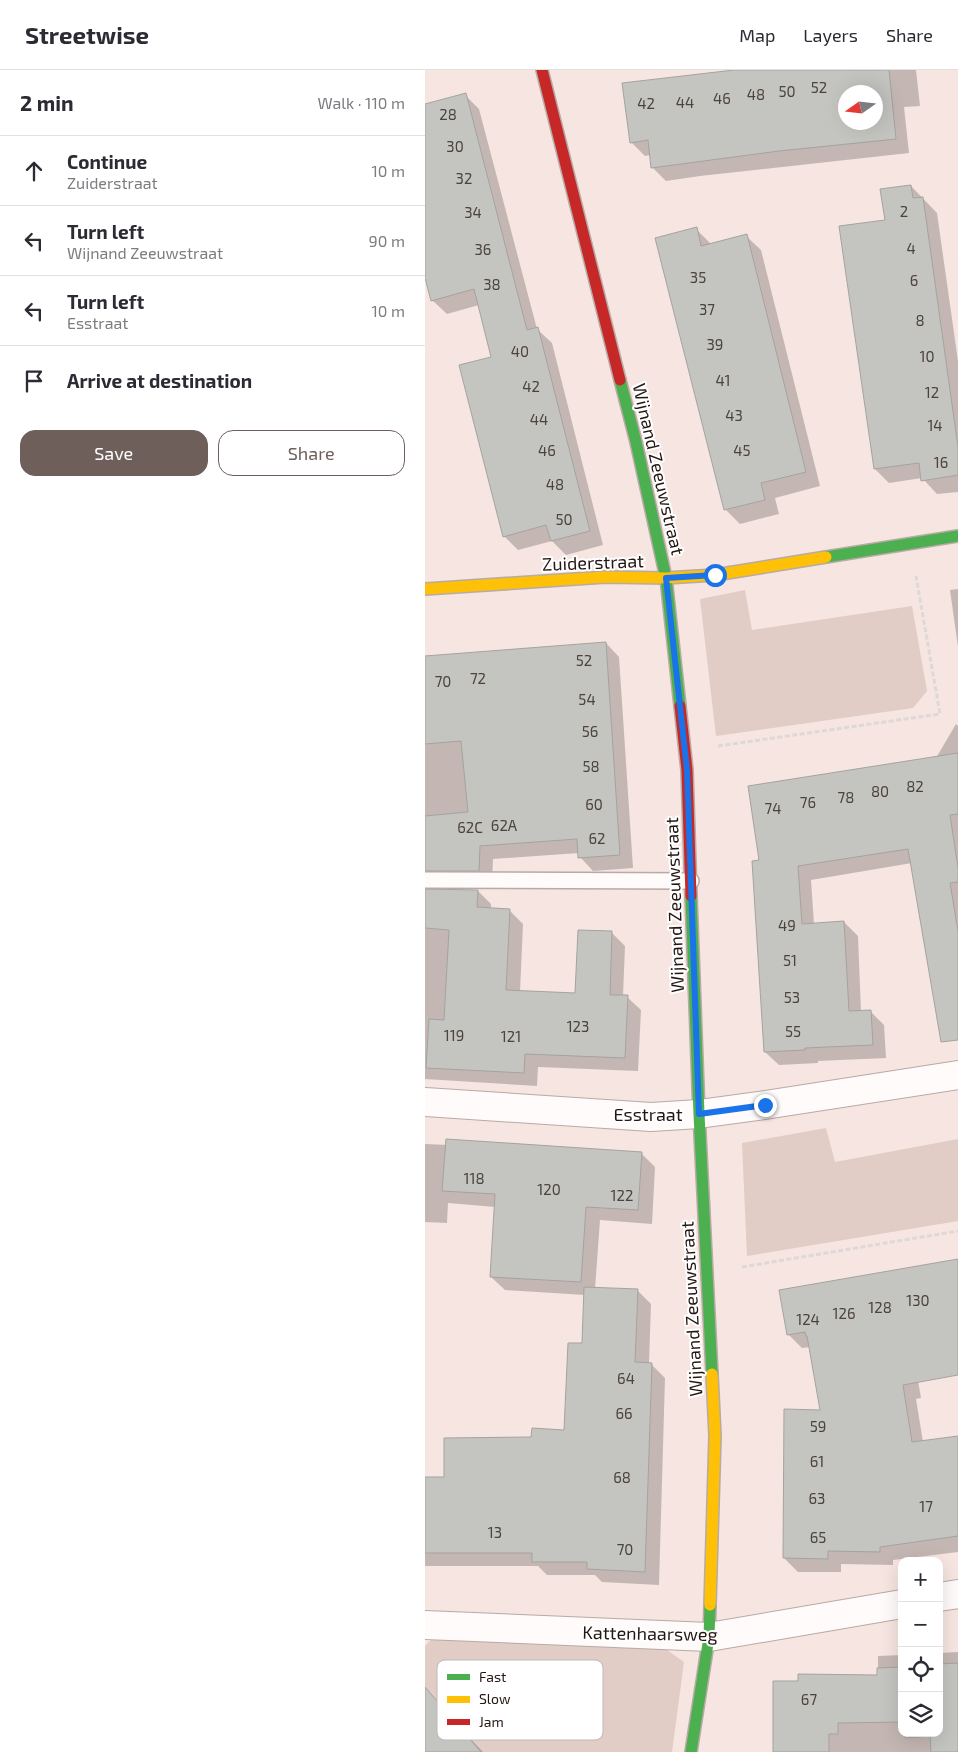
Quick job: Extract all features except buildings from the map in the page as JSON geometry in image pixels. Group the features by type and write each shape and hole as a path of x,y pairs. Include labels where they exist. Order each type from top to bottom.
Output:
{"main road":[{"name":"Wijnand Zeeuwstraat","path":"542,70 636,442 666,578 685,751 699,1114 715,1436 709,1637 691,1752"},
{"name":"Zuiderstraat","path":"425,589 606,577 666,578 715,575 958,536"}],"street":[{"name":"Esstraat","path":"425,1102 651,1117 699,1114 765,1105 958,1075"},
{"path":"943,1597 958,1594"},
{"name":"Kattenhaarsweg","path":"425,1625 709,1637 898,1605"}],"lane":[{"path":"425,880 691,880"}],"path":[{"path":"685,751 940,714 911,544"},
{"path":"707,1273 958,1231"}],"shaded area":[{"path":"745,590 752,630 912,606 927,691 913,708 716,736 700,599"},
{"path":"826,1128 835,1162 958,1139 958,1221 747,1256 742,1143"},
{"path":"434,1637 664,1648 684,1662 672,1752 468,1752 450,1740 603,1740 603,1660 437,1660 437,1732 425,1724 425,1646"}],"traffic: fast":[{"path":"620,380 636,442 666,578 680,706"},
{"path":"826,557 958,536"},
{"path":"691,896 699,1114 712,1374"},
{"path":"691,1752 709,1637 710,1605"}],"traffic: slow":[{"path":"425,589 606,577 666,578 715,575 826,557"},
{"path":"710,1605 715,1436 712,1374"}],"traffic: jam":[{"path":"542,70 620,380"},
{"path":"680,706 687,770 691,896"}],"route":[{"path":"715,575 666,578 687,770 699,1114 765,1105"}]}
